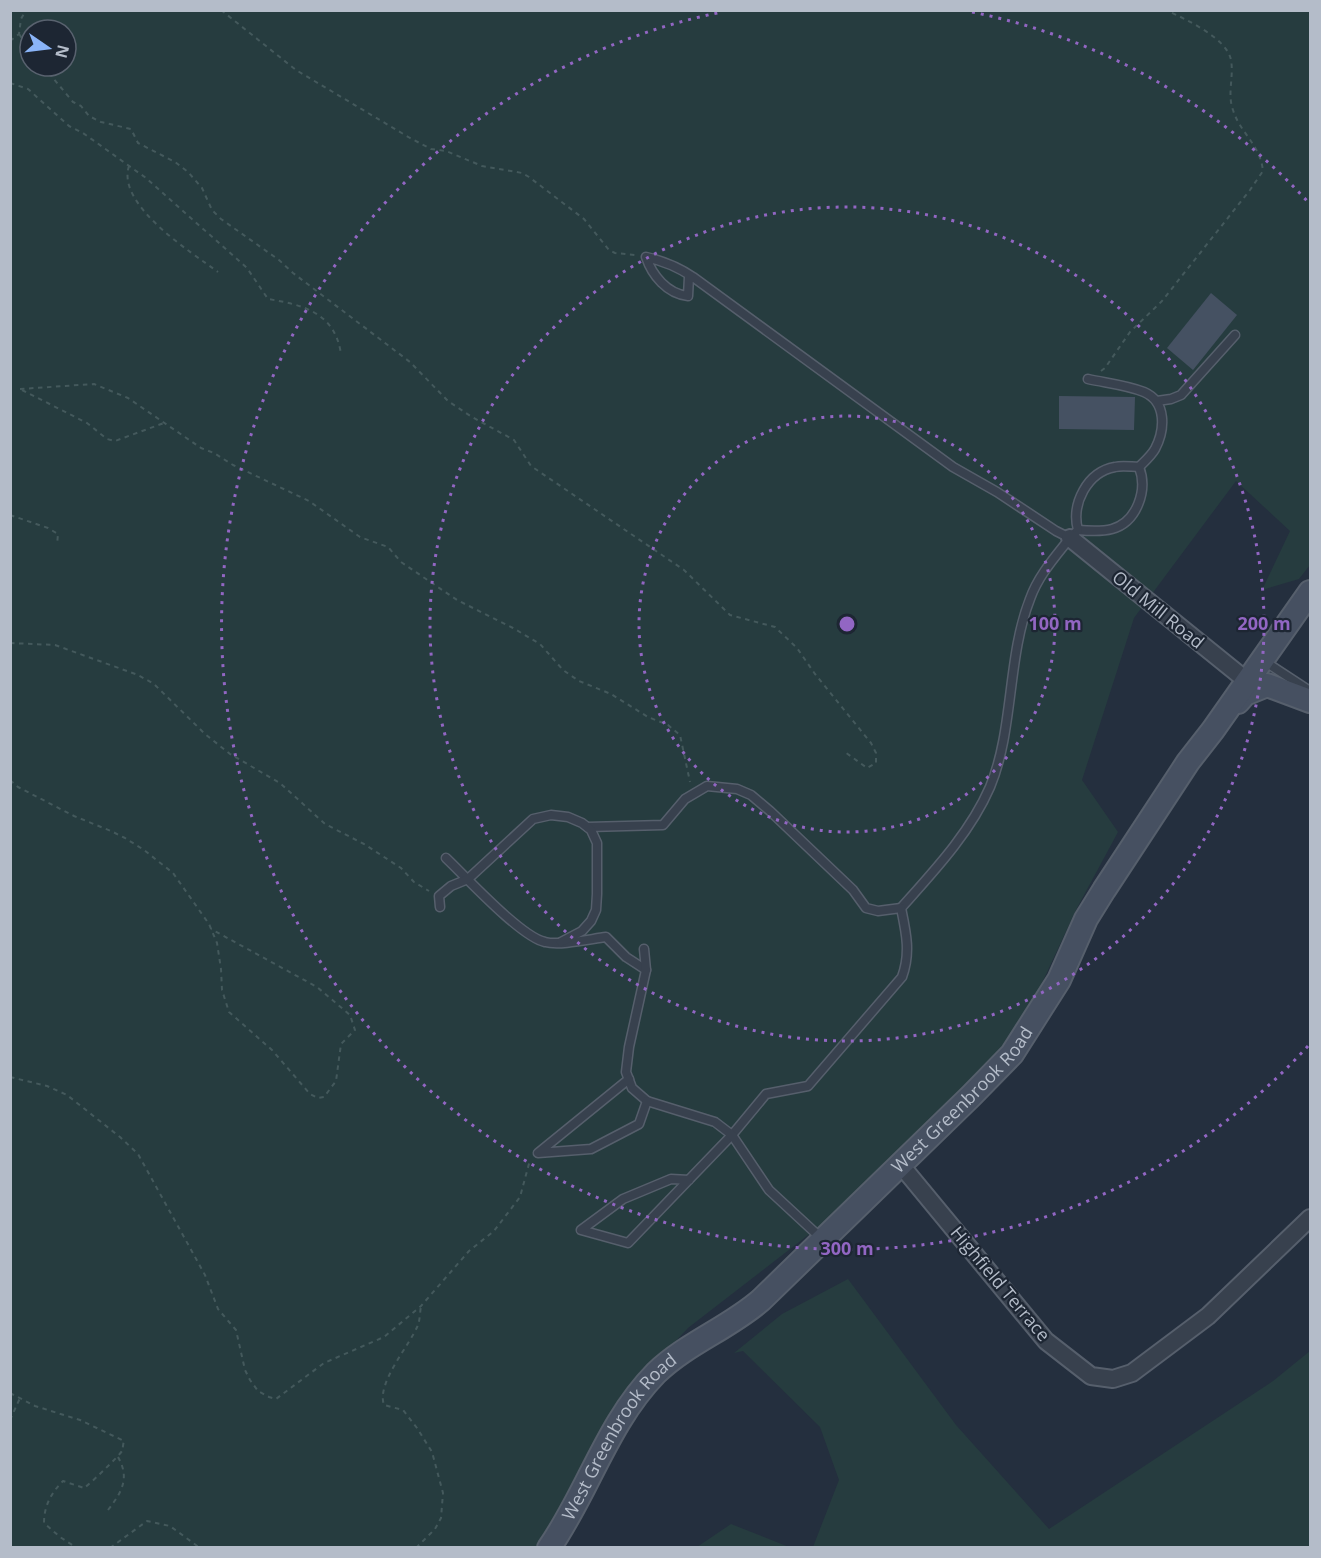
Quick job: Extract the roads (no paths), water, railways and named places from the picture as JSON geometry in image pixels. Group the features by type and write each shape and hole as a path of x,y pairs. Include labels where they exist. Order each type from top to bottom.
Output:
{"street":[{"name":"Old Mill Road","path":"1074,534 1247,681"},
{"name":"West Greenbrook Road","path":"549,1548 576,1504 597,1458 620,1420 656,1374 686,1350 751,1308 1012,1054 1059,980 1086,919 1104,890 1188,762 1261,660 1309,601"},
{"path":"1213,730 1245,694 1267,685 1311,701"},
{"name":"Highfield Terrace","path":"900,1164 1046,1341 1091,1376 1113,1378 1132,1373 1208,1316 1311,1218"}],"lane":[{"path":"693,277 689,277 688,296 672,292 654,274 646,257 680,268 693,277 953,467 1074,534 1112,529 1129,520 1142,493 1143,477 1139,467"},
{"path":"1088,379 1144,392 1157,400 1171,399 1181,395 1235,335"},
{"path":"1139,467 1154,450 1161,433 1162,415 1157,400"},
{"path":"588,827 663,825 684,799 707,786 736,789 750,795 770,811 853,890 866,908 878,911 901,908 965,831 990,786 1003,740 1021,630 1030,599 1043,573 1074,534 1075,519 1084,487 1099,472 1115,466 1139,467"},
{"path":"1261,660 1311,692"},
{"path":"440,907 440,896 451,886 468,879 533,819 551,815 568,817 588,827 597,843 596,910 591,921 582,931 561,942"},
{"path":"446,858 522,929 538,940 548,943 606,937 626,957 646,970"},
{"path":"689,1180 671,1179 623,1199 580,1230 628,1243 689,1180 732,1135 766,1095 808,1086 902,977 907,963 908,940 901,908"},
{"path":"644,950 646,970 629,1047 626,1072 632,1088 647,1101 715,1122 732,1135 769,1190 822,1240"},
{"path":"629,1079 538,1153 591,1149 639,1124 647,1101"}]}
